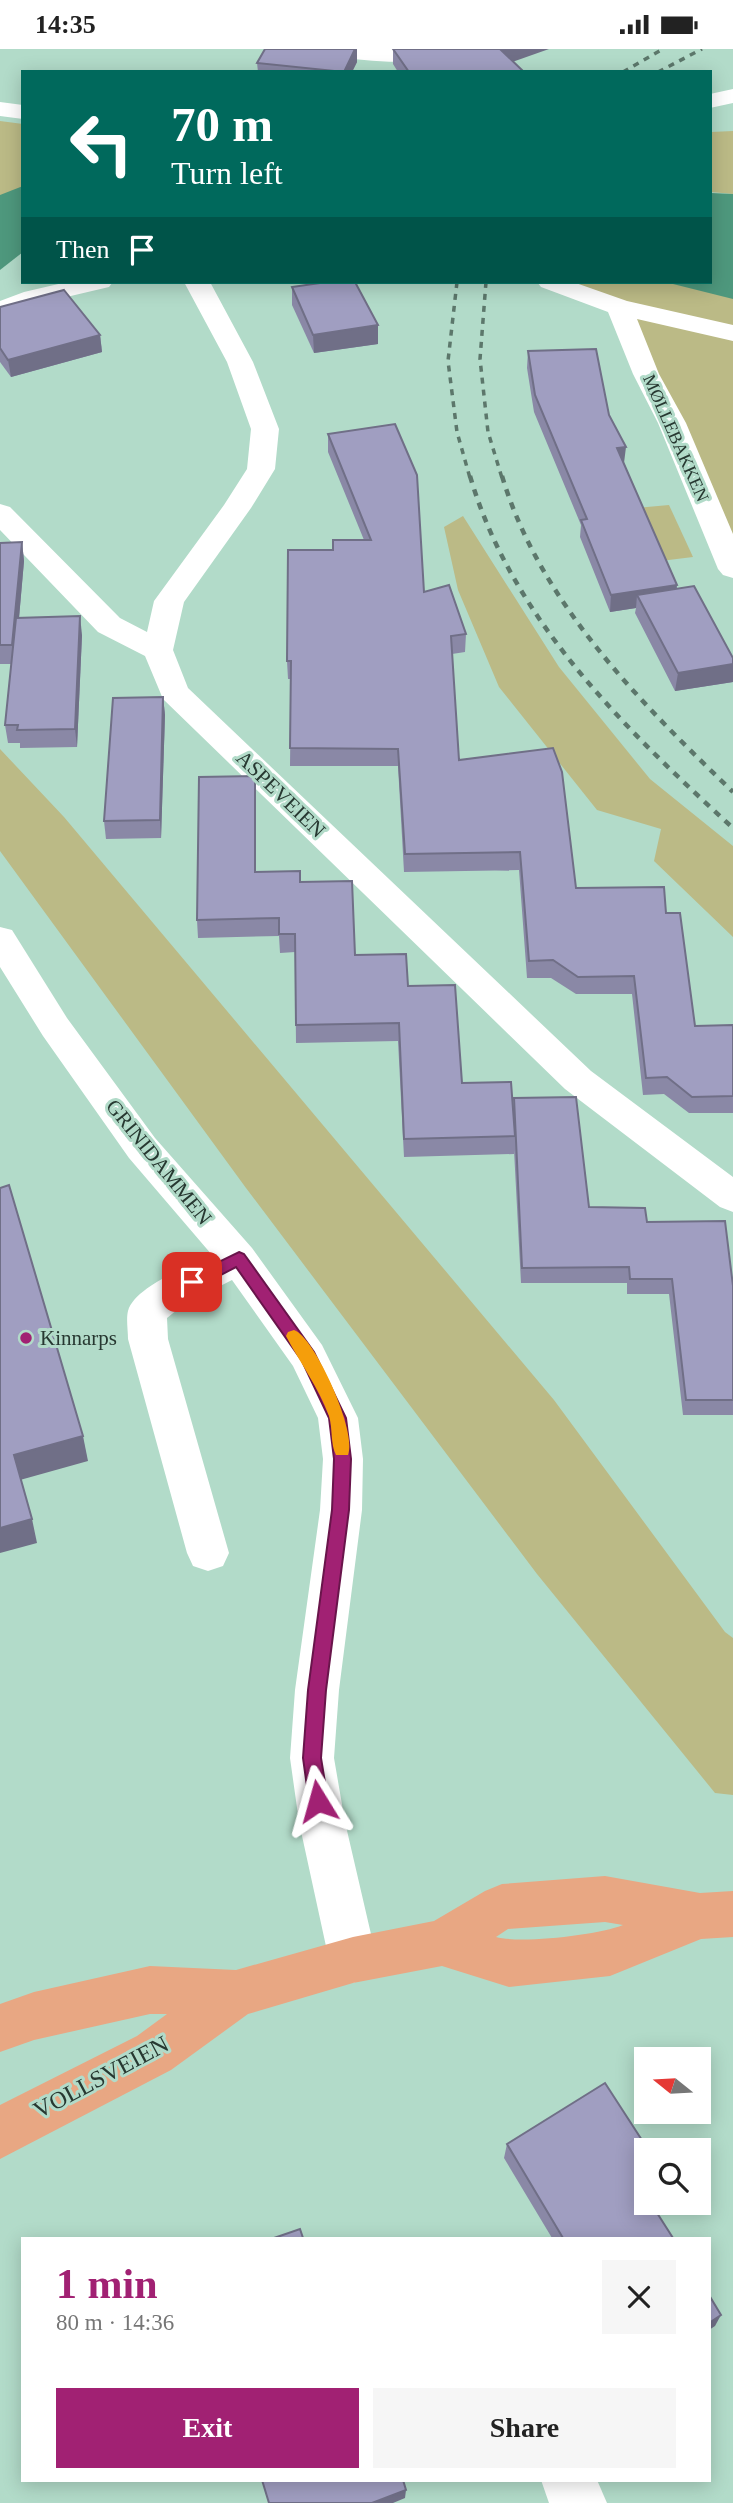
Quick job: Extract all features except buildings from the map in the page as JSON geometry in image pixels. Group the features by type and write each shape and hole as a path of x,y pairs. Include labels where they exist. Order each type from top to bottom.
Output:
{"main road":[{"name":"VOLLSVEIEN","path":"0,2028 34,2016 150,1990 236,1994 353,1960 442,1943 509,1964 610,1953 717,1915"},
{"name":"VOLLSVEIEN","path":"0,2134 30,2115 154,2053 236,1994"}],"street":[{"path":"330,49 399,57 427,55 450,49"},
{"path":"712,101 733,96"},
{"path":"0,109 21,112"},
{"path":"0,310 33,297 91,284"},
{"path":"0,513 109,625 158,650 169,601 237,508 261,469 265,429 240,362 198,284"},
{"path":"556,284 619,307 733,333"},
{"name":"MØLLEBAKKEN","path":"619,307 646,374 672,423 733,569"},
{"name":"ASPEVEIEN","path":"158,650 174,692 578,1080 733,1197"},
{"name":"GRINIDAMMEN","path":"0,939 55,1027 142,1148 239,1259 308,1356 338,1418 343,1459 341,1510 317,1690 312,1758 322,1822 353,1960"},
{"path":"208,1553 148,1339 147,1312 169,1294 239,1259"}],"shaded area":[{"path":"0,121 21,124 21,252 0,257"},
{"path":"733,131 733,194 712,192 712,132"},
{"path":"21,187 21,254 0,270 0,195"},
{"path":"712,193 733,194 733,299 673,284 712,284"},
{"path":"556,284 676,284 733,298 733,554 619,307"},
{"path":"669,505 693,557 636,564 636,508"},
{"path":"463,516 559,667 650,779 733,846 733,937 654,861 661,829 597,810 499,687 458,590 444,527"},
{"path":"0,749 64,817 554,1400 725,1632 733,1638 733,1795 715,1793 537,1574 246,1188 0,851"}],"railway":[{"path":"626,70 663,49"},
{"path":"662,70 702,49"},
{"path":"457,284 448,361 457,432 470,478"},
{"path":"486,284 480,359 488,432 502,478"},
{"path":"470,476 489,528 514,578 543,625 614,712 733,828"},
{"path":"502,476 519,522 541,566 567,608 629,686 733,792"}],"slow traffic":[{"path":"294,1336 308,1356 338,1418 342,1450"}],"place":[{"name":"Kinnarps","path":"26,1338"}],"route":[{"path":"192,1282 239,1259 308,1356 338,1418 343,1459 341,1510 317,1690 312,1758 318,1801"}]}
